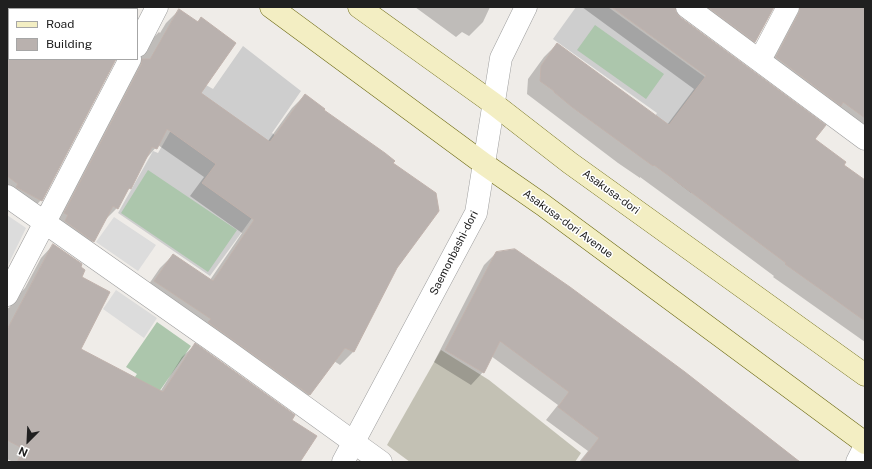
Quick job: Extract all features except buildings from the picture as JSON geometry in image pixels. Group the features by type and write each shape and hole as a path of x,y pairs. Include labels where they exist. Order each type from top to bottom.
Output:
{"main road":[{"name":"Asakusa-dori Avenue","path":"271,7 484,164 543,205 865,445"},
{"name":"Asakusa-dori","path":"359,7 494,104 570,163 865,375"}],"street":[{"path":"138,44 157,7"},
{"name":"Saemonbashi-dori","path":"343,462 476,213 501,58 526,7"},
{"path":"687,7 865,139"},
{"path":"760,60 788,7"},
{"path":"7,295 129,60"},
{"path":"7,196 226,350 381,462"},
{"path":"857,462 865,445"}],"shaded area":[{"path":"576,7 608,7 767,122 714,162 691,193 674,180 696,150 654,118 657,113 553,39"},
{"path":"243,46 301,91 272,133 299,153 210,276 118,213 153,151 158,153 199,81 213,89"},
{"path":"7,215 26,228 7,267"},
{"path":"114,217 156,245 138,271 96,242"},
{"path":"116,290 157,318 144,338 103,309"},
{"path":"441,350 489,380 581,453 575,462 410,462 387,445"}],"green space":[{"path":"595,25 664,74 646,99 577,50"},
{"path":"148,170 237,230 208,272 121,213"},
{"path":"157,322 191,346 131,432 108,416 137,374 126,367"}]}
